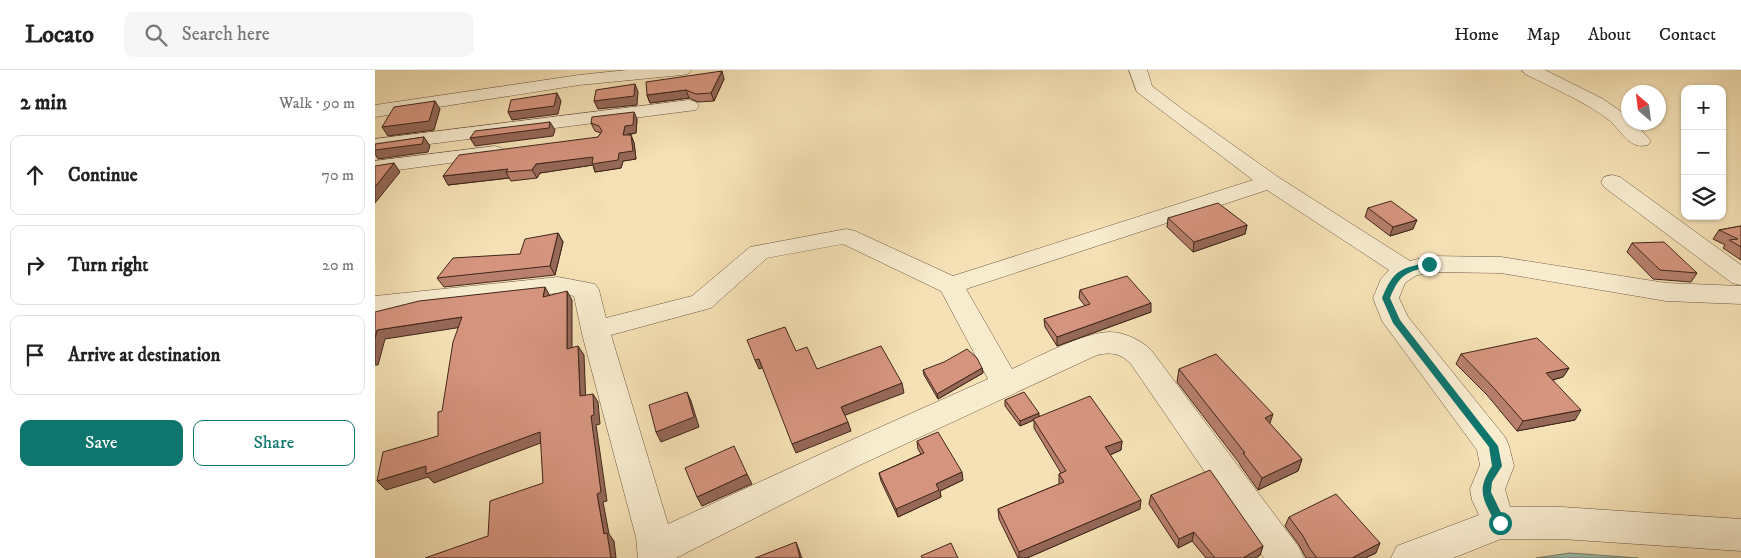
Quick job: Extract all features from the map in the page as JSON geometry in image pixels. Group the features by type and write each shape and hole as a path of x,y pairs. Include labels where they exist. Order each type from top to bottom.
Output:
{"street":[{"path":"375,127 381,110 579,80 682,70"},
{"path":"1138,70 1144,88 1175,113 1270,182 1406,270"},
{"path":"1531,70 1596,103 1617,117 1641,141"},
{"path":"375,145 689,106"},
{"path":"375,167 518,149"},
{"path":"951,285 1270,182"},
{"path":"1612,182 1741,277"},
{"path":"595,330 701,302 759,252 845,236 951,285 1005,383"},
{"path":"1500,523 1486,492 1487,481 1497,466 1493,446 1396,321 1386,298 1394,279 1406,270 1429,264 1501,264 1666,292 1741,295"},
{"path":"375,305 558,285 586,290 595,330 657,553 1005,383 1100,343 1123,345 1141,356 1285,558"},
{"path":"1410,558 1500,523 1562,523 1741,535"}],"shaded area":[{"path":"1570,553 1638,558 1536,558"}],"building":[{"path":"722,71 711,93 696,94 686,90 647,95 646,82"},
{"path":"635,84 634,96 594,101 596,90"},
{"path":"557,93 554,106 508,112 511,100"},
{"path":"435,101 429,121 382,127 394,107"},
{"path":"634,112 633,125 625,126 623,135 631,135 633,151 619,153 618,160 592,164 593,157 536,164 532,170 506,172 508,169 443,176 459,155 598,137 602,131 599,126 591,123 592,117"},
{"path":"550,122 549,128 470,138 475,131"},
{"path":"424,137 422,144 375,150 375,144"},
{"path":"394,163 375,187 375,166"},
{"path":"1391,201 1417,220 1393,227 1368,208"},
{"path":"1218,203 1247,225 1194,242 1168,218"},
{"path":"1741,226 1741,247 1729,240 1738,239 1719,230"},
{"path":"558,233 550,266 437,278 453,258 520,254 525,239"},
{"path":"1664,242 1697,273 1660,270 1632,243"},
{"path":"1127,276 1151,303 1057,337 1044,319 1090,304 1080,290"},
{"path":"545,287 543,297 567,291 567,349 578,346 580,396 593,394 594,415 591,416 601,492 597,494 604,534 607,533 611,558 425,558 488,536 490,501 543,483 540,432 426,474 426,466 377,481 383,452 438,436 438,412 442,411 453,342 462,317 377,330 375,338 375,312 419,301"},
{"path":"785,327 796,351 807,347 817,369 881,346 902,383 841,407 848,422 792,444 759,359 755,360 747,340"},
{"path":"1537,338 1569,368 1546,373 1581,410 1523,421 1461,354"},
{"path":"967,349 977,358 982,368 937,394 923,370 944,362"},
{"path":"1216,354 1273,414 1265,418 1302,459 1262,478 1243,453 1245,453 1179,369"},
{"path":"687,392 694,417 656,432 649,405"},
{"path":"1024,392 1039,413 1020,421 1005,400"},
{"path":"1090,396 1122,441 1105,447 1141,500 1019,552 998,509 1064,482 1059,474 1066,471 1033,419"},
{"path":"938,432 962,472 936,484 939,490 896,509 879,473 924,453 917,441"},
{"path":"734,446 747,474 697,497 685,468"},
{"path":"1210,470 1263,546 1243,558 1215,558 1194,532 1179,539 1151,495"},
{"path":"1336,494 1380,543 1352,558 1317,558 1289,517"},
{"path":"796,542 800,558 755,558"},
{"path":"951,543 958,558 922,558 921,556"}],"route":[{"path":"1429,264 1406,270 1394,279 1386,298 1396,321 1493,446 1497,466 1487,481 1486,492 1500,523"}]}
